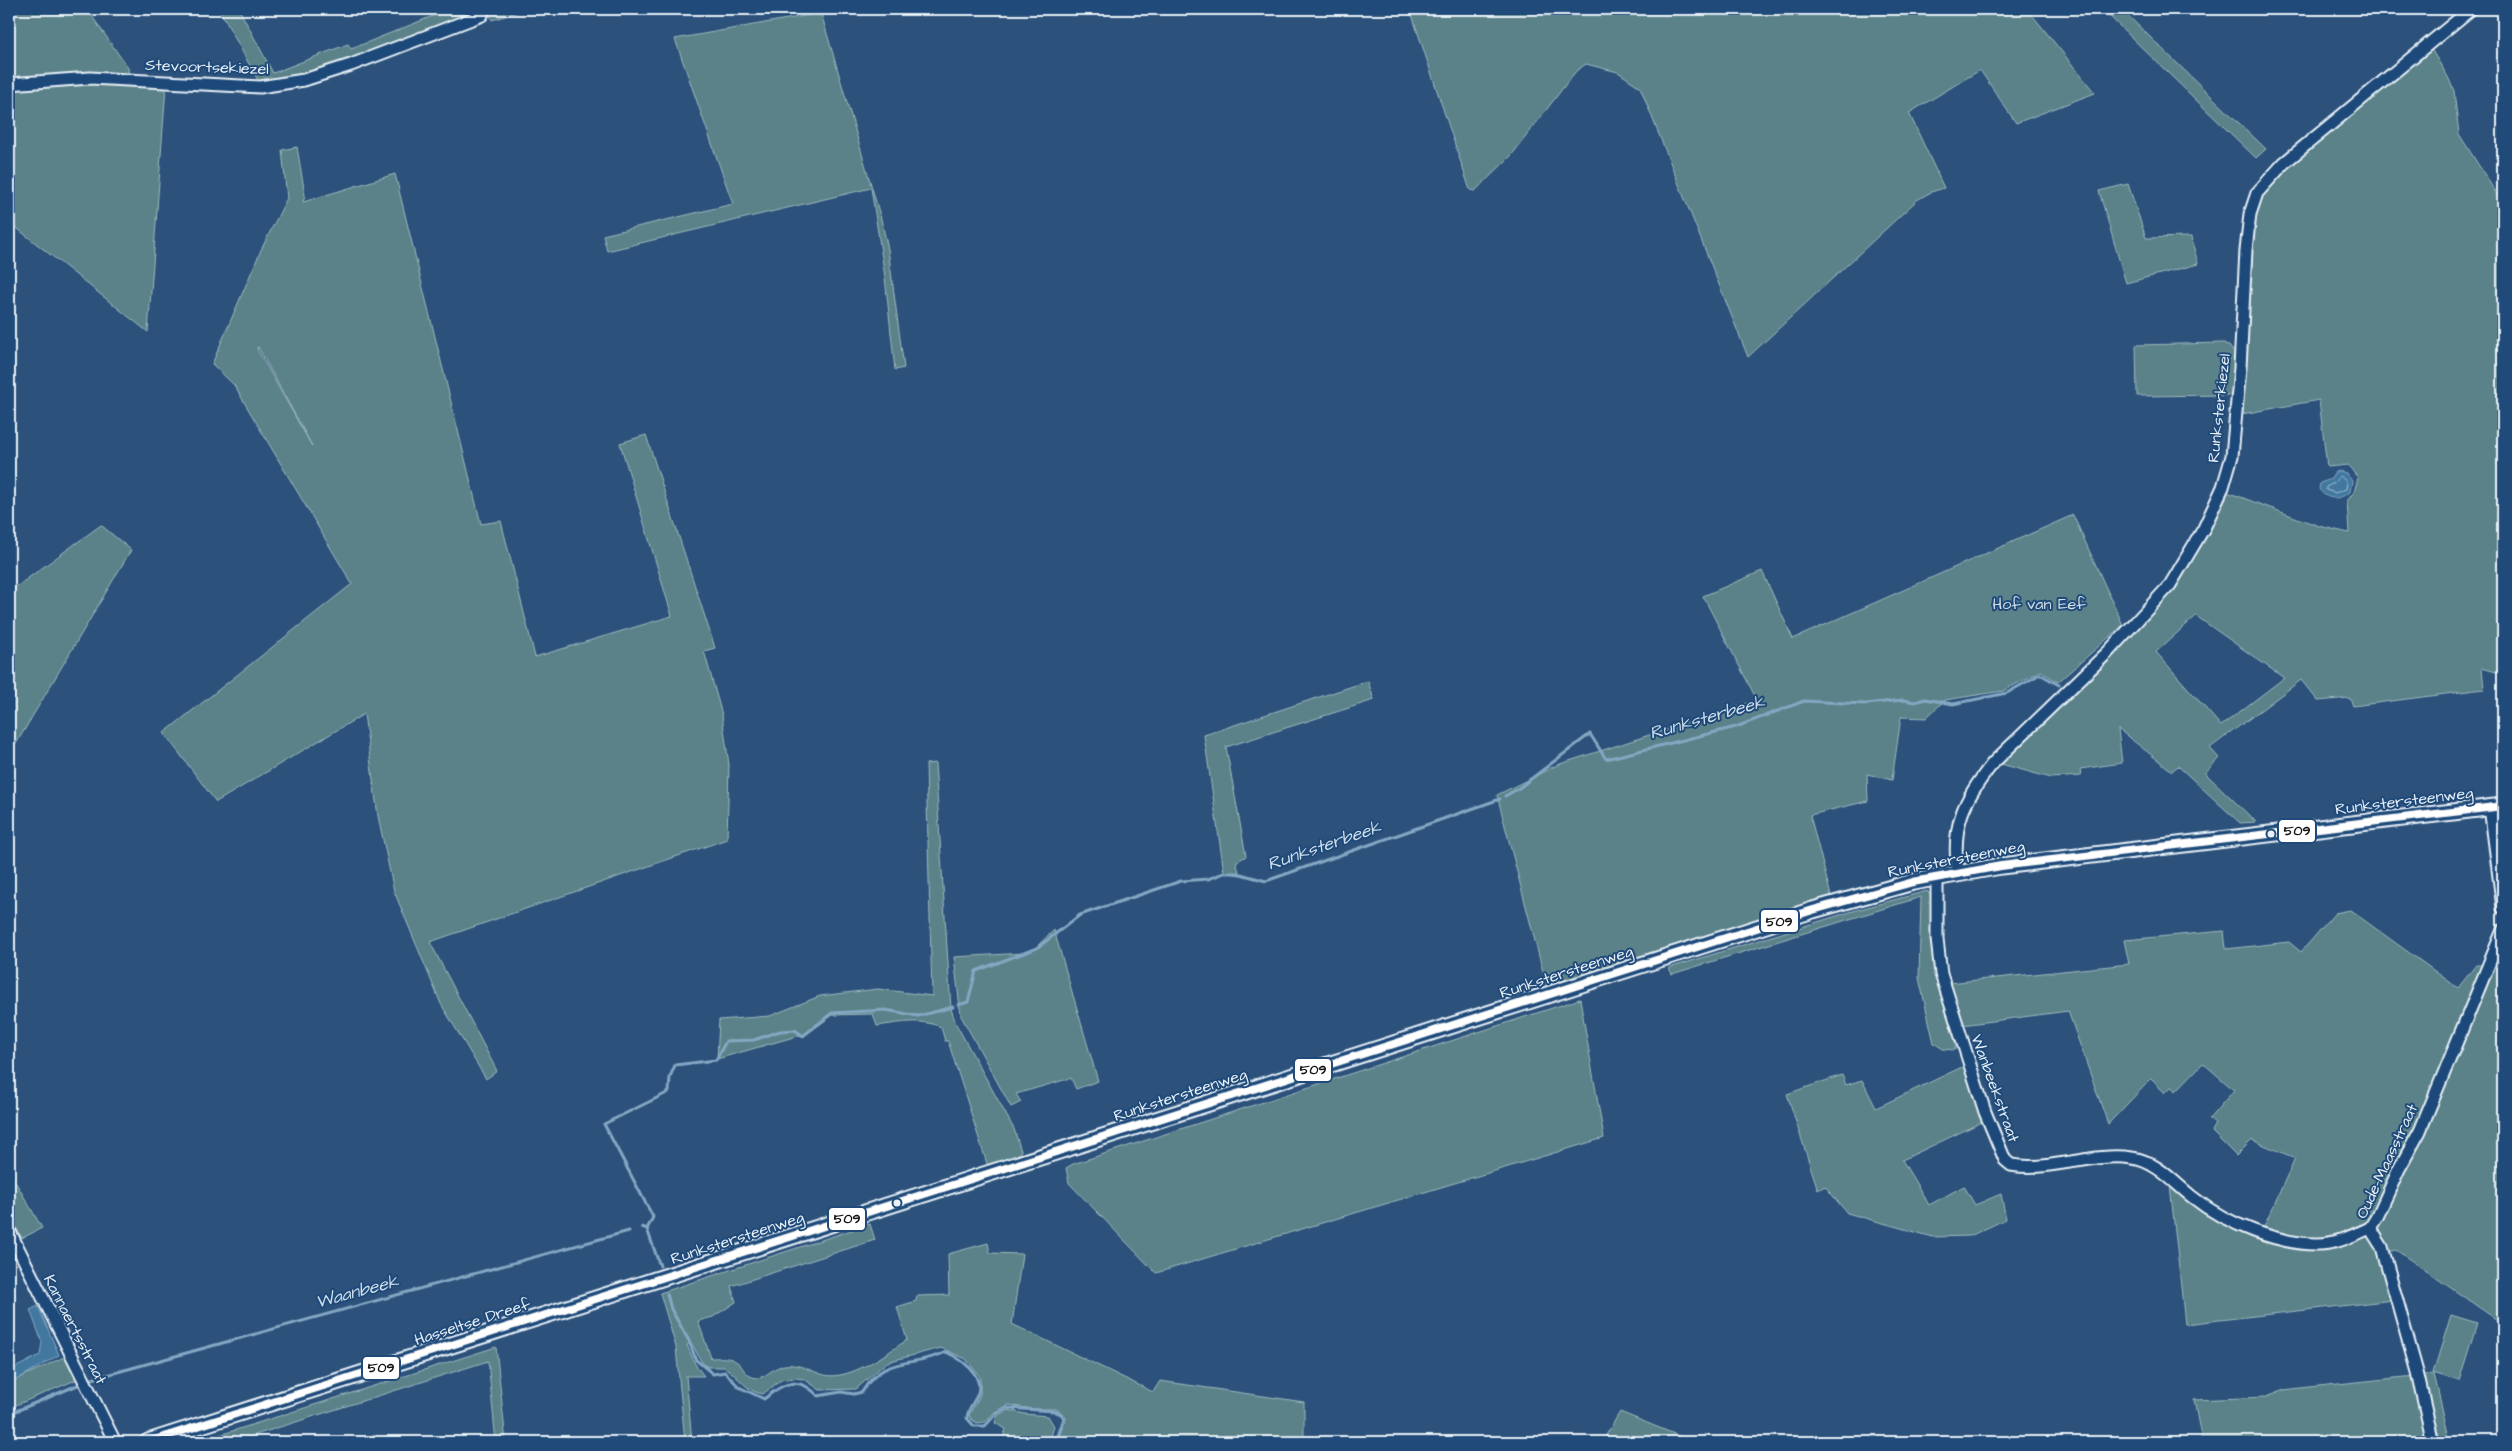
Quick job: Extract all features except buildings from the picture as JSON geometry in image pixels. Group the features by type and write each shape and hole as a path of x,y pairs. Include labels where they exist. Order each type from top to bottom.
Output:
{"street":[{"name":"Runksterkiezel","path":"1958,872 1954,848 1957,830 1966,803 1977,784 1993,763 2107,653 2170,585 2204,528 2223,487 2232,456 2240,368 2246,250 2250,214 2257,193 2284,163 2471,9"},
{"name":"Stevoortsekiezel","path":"9,84 90,78 260,87 304,80 352,66 482,15"},
{"name":"Runkstersteenweg","path":"664,1279 1813,910 1937,876 2062,857 2497,806"},
{"path":"2497,806 2503,908"},
{"name":"Wanbeekstraat","path":"1937,876 1936,939 1941,974 1985,1112 2005,1160 2011,1165 2039,1165 2106,1157 2133,1158 2152,1164 2215,1215 2277,1237 2302,1243 2321,1244 2348,1237 2370,1228"},
{"name":"Oude-Maasstraat","path":"2433,1442 2417,1372 2382,1248 2370,1228 2420,1131 2503,930"},
{"name":"Kannaertsstraat","path":"9,1230 115,1442"},
{"name":"Hasseltse Dreef","path":"148,1442 664,1279"}],"green space":[{"path":"9,9 87,9 128,68 129,76 9,78"},
{"path":"219,9 239,9 273,73 348,44 351,49 450,9 475,9 476,12 318,72 260,84"},
{"path":"487,9 527,9 492,20"},
{"path":"1410,9 2032,9 2029,11 2095,93 2016,123 1980,70 1909,113 1944,188 1931,192 1917,200 1748,357 1640,87 1618,72 1586,64 1576,71 1511,156 1475,191 1470,190"},
{"path":"2102,9 2121,9 2266,149 2256,158"},
{"path":"821,13 881,219 888,249 904,368 895,370 885,277 871,188 607,251 603,235 733,204 675,39"},
{"path":"2431,49 2454,91 2459,134 2503,204 2503,674 2482,668 2484,689 2353,706 2350,698 2318,701 2301,680 2210,748 2219,758 2205,773 2256,822 2240,823 2178,766 2172,771 2118,729 2122,763 2080,769 2081,776 2051,778 2001,764 2168,596 2183,573 2227,492 2319,526 2349,533 2347,501 2354,492 2358,478 2348,465 2327,467 2319,400 2242,414 2255,212 2268,186 2285,168","holes":["2196,616 2284,678 2221,726 2156,652"]},
{"path":"81,83 166,87 148,332 9,222 9,88"},
{"path":"297,147 305,195 303,202 395,174 481,524 501,521 535,657 672,616 620,443 646,435 715,648 704,651 722,715 729,765 727,839 430,942 497,1071 486,1079 441,1004 394,891 378,816 364,714 216,802 164,733 352,584 234,385 212,364 261,250 287,198 282,150","holes":["258,347 312,446 258,351"]},
{"path":"2128,184 2146,238 2191,237 2198,264 2126,283 2099,191"},
{"path":"2224,343 2236,355 2233,395 2137,396 2136,345"},
{"name":"Hof van Eef","path":"2073,515 2123,625 2058,682 2041,671 2003,691 1945,700 1926,718 1901,717 1892,780 1867,774 1868,801 1810,815 1831,896 1547,987 1497,795 1557,765 1757,700 1703,596 1762,571 1793,639"},
{"path":"101,525 131,550 16,744 9,751 9,592"},
{"path":"1368,681 1374,700 1226,747 1246,856 1236,862 1240,875 1224,872 1204,735"},
{"path":"935,763 951,1009 956,1024 1014,1129 1021,1151 1011,1160 988,1167 948,1041 945,1041 941,1027 917,1022 877,1026 873,1014 833,1015 808,1033 717,1059 719,1020 770,1016 820,996 878,989 932,996 926,764"},
{"path":"1927,891 1933,897 1933,932 1937,979 1957,1041 1955,1050 1943,1049 1934,1043 1919,978 1921,897 1672,974 1669,968 1853,911"},
{"path":"2350,910 2458,988 2476,965 2495,965 2503,948 2503,1324 2396,1250 2389,1252 2393,1300 2185,1324 2170,1185 2209,1216 2252,1233 2302,1249 2327,1249 2346,1245 2378,1230 2371,1225 2341,1234 2306,1238 2264,1227 2295,1158 2252,1140 2236,1156 2211,1131 2215,1124 2209,1119 2234,1090 2203,1063 2176,1091 2172,1086 2165,1093 2151,1079 2108,1124 2068,1011 1962,1025 1949,983 2129,964 2124,940 2224,931 2226,949 2289,942 2301,952 2335,913"},
{"path":"1054,930 1098,1081 1076,1089 1071,1078 1016,1094 1021,1102 1011,1107 961,1016 954,957 1025,953 1033,950"},
{"path":"1580,999 1604,1138 1156,1273 1069,1183 1066,1168 1073,1164"},
{"path":"1964,1066 1982,1122 1902,1160 1929,1205 1964,1186 1975,1205 2001,1194 2006,1219 1970,1236 1933,1237 1847,1213 1825,1186 1818,1190 1787,1094 1842,1075 1846,1085 1862,1080 1876,1108"},
{"path":"12,1176 42,1228 22,1238 9,1215 9,1178"},
{"path":"870,1224 875,1240 731,1286 736,1302 713,1317 698,1321 711,1358 734,1360 747,1374 757,1378 784,1365 800,1366 824,1375 834,1376 856,1370 868,1365 907,1340 897,1307 916,1301 917,1296 949,1295 948,1254 988,1243 990,1253 1022,1254 1012,1324 1153,1392 1160,1381 1304,1402 1304,1442 1060,1442 1060,1435 1066,1419 1065,1415 1056,1409 1032,1409 1009,1405 996,1411 985,1422 977,1423 971,1419 969,1415 980,1395 980,1377 966,1359 941,1348 887,1362 856,1389 820,1390 804,1379 796,1378 781,1380 763,1394 747,1387 724,1367 707,1367 701,1361 692,1344 687,1345 695,1364 704,1376 686,1376 692,1442 685,1442 676,1347 660,1293"},
{"path":"2451,1315 2477,1323 2459,1381 2433,1373"},
{"path":"496,1347 506,1442 496,1442 488,1361 233,1442 198,1442"},
{"path":"66,1356 78,1379 9,1408 9,1383"},
{"path":"2434,1374 2450,1442 2202,1442 2194,1400 2266,1397 2284,1390"},
{"path":"1008,1410 1048,1416 1054,1426 1050,1440 1059,1442 1001,1442 1006,1429 995,1423 997,1416"},
{"path":"1620,1412 1694,1442 1602,1442"}],"water":[{"path":"2335,472 2346,473 2352,481 2350,492 2337,498 2326,496 2319,489 2320,483 2331,479"},
{"path":"38,1306 59,1355 9,1384 9,1371 40,1355 42,1342 30,1310"}],"waterway":[{"name":"Runksterbeek","path":"1505,796 1519,788 1590,734 1606,759 1736,727 1804,701 1866,704 1903,700 1915,702 1925,699 1953,704 2007,693 2040,674 2059,685"},
{"name":"Runksterbeek","path":"958,1005 968,1002 976,971 1037,948 1080,915 1181,881 1208,879 1224,873 1237,873 1266,881 1500,799"},
{"name":"Runksterbeek","path":"647,1229 653,1217 604,1124 669,1092 670,1077 675,1065 716,1060 726,1041 754,1040 780,1031 795,1030 803,1036 832,1013 886,1010 918,1016 953,1007"},
{"name":"Waanbeek","path":"642,1227 647,1229"},
{"name":"Waanbeek","path":"647,1229 660,1266"},
{"name":"Waanbeek","path":"92,1379 629,1231"},
{"name":"Waanbeek","path":"667,1294 671,1309 689,1341 696,1360 713,1374 725,1372 739,1387 764,1399 784,1385 791,1384 804,1385 818,1396 841,1392 854,1394 862,1392 871,1380 880,1372 890,1367 934,1357 946,1352 964,1363 977,1379 978,1393 967,1418 974,1426 985,1426 996,1414 1007,1408 1054,1411 1061,1414 1064,1418 1056,1442"},
{"name":"Waanbeek","path":"9,1414 80,1384"}],"transit line":[{"name":"509","path":"148,1442 1813,910 1913,882 2001,866 2503,806"}]}
